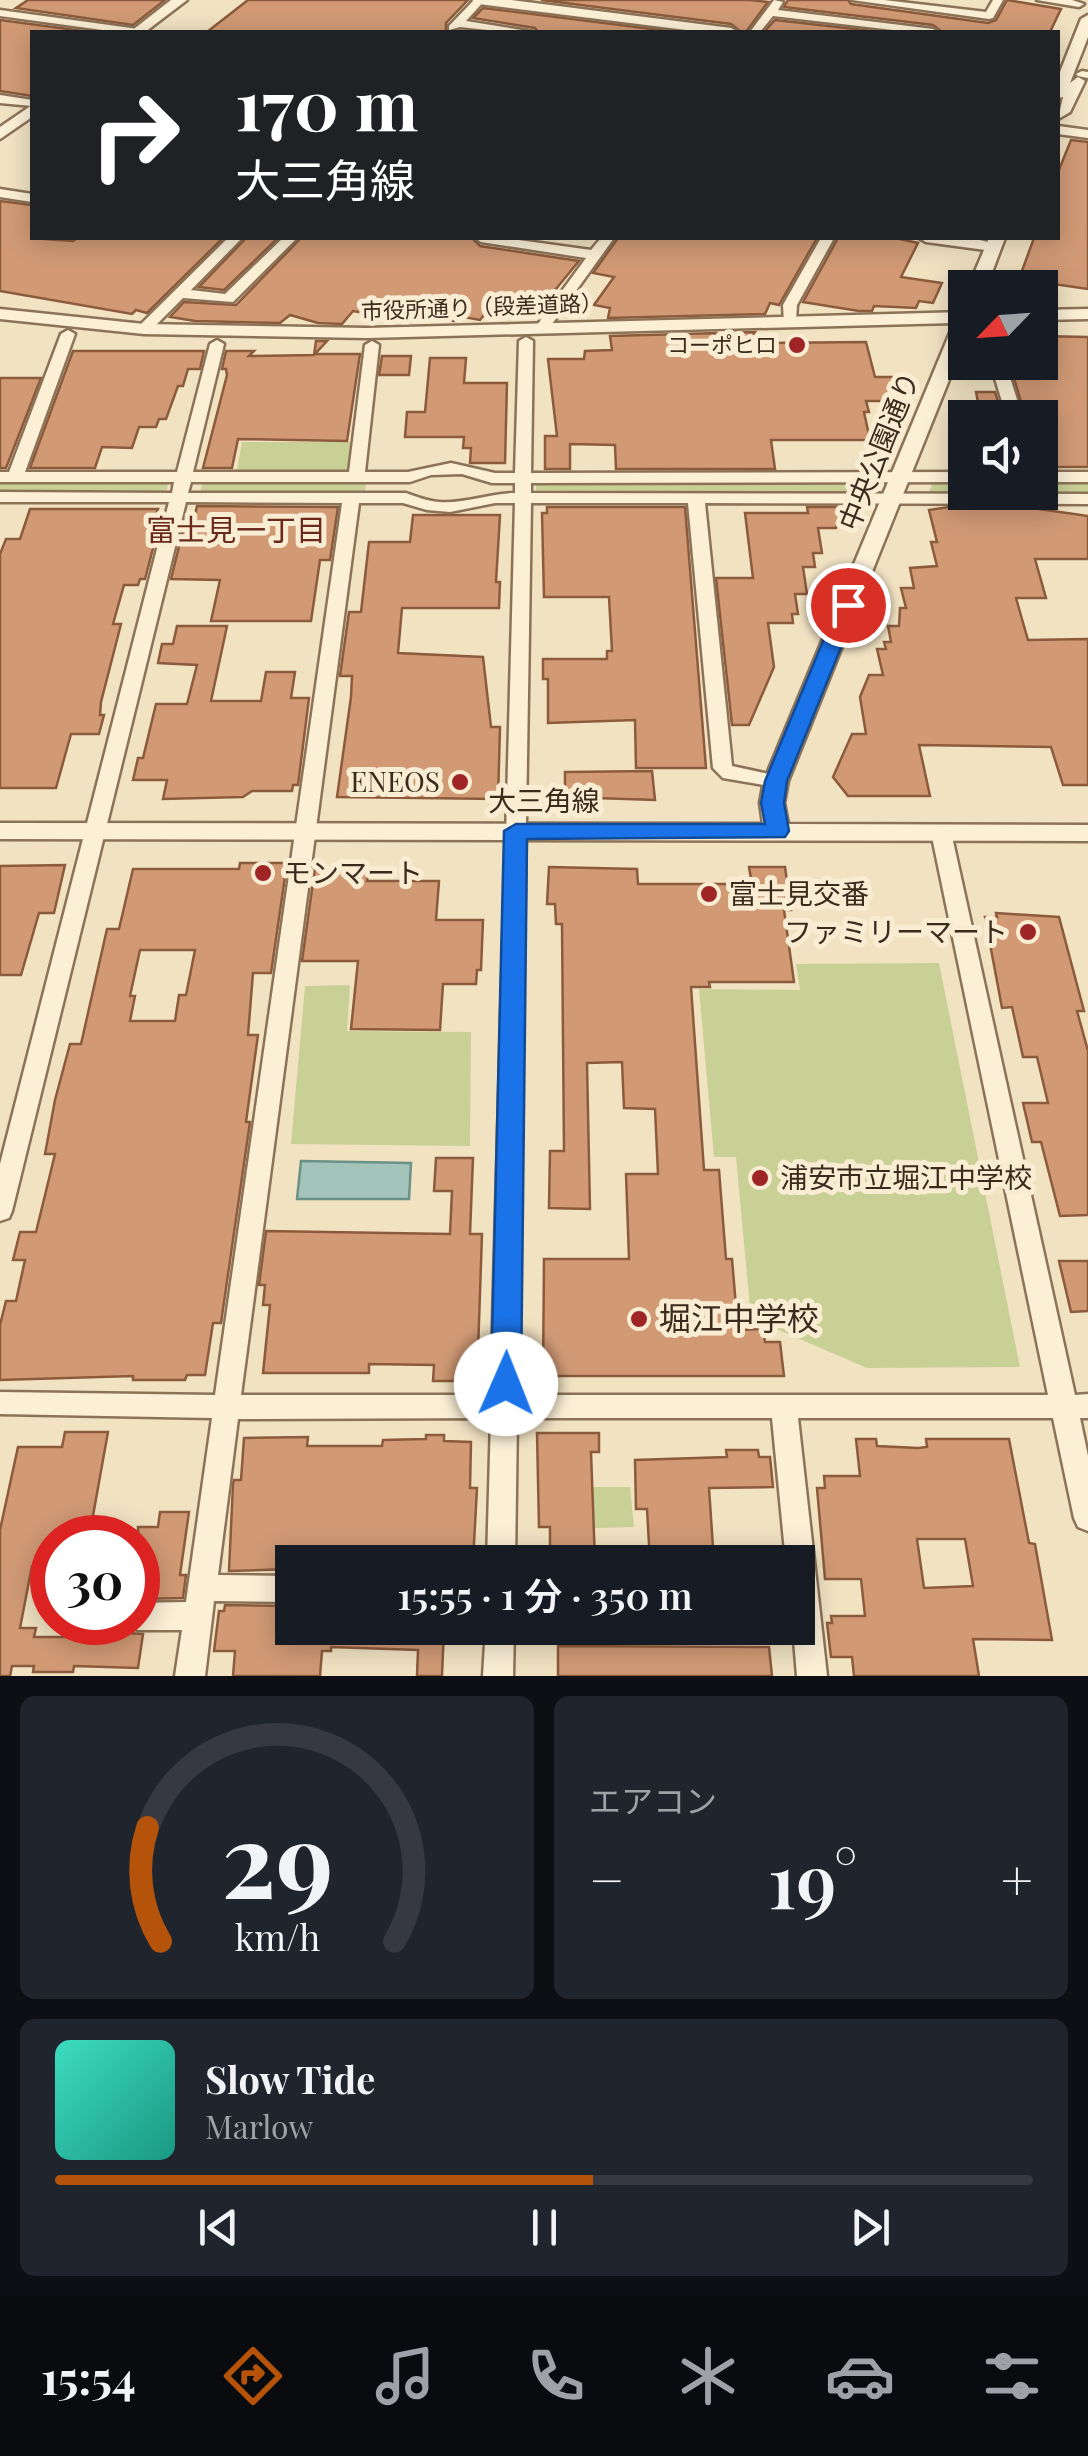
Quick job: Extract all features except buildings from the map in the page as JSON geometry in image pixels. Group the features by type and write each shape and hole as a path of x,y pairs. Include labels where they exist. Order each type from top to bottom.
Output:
{"street":[{"path":"140,30 180,0"},
{"path":"453,28 479,0 715,30"},
{"path":"756,30 779,0"},
{"path":"858,0 990,16 998,0"},
{"path":"1042,0 1080,2 1060,50"},
{"path":"770,12 917,30"},
{"path":"0,13 123,30"},
{"path":"1060,89 1088,19"},
{"path":"453,28 490,30"},
{"path":"1060,113 1086,69"},
{"path":"0,99 30,106"},
{"path":"0,134 30,109"},
{"path":"1060,130 1088,134"},
{"path":"0,193 30,198"},
{"path":"144,329 233,240"},
{"path":"177,293 228,299 288,240"},
{"path":"494,240 594,255"},
{"path":"502,1545 522,488 534,334 605,240"},
{"path":"789,320 790,305 826,240"},
{"path":"960,240 995,242 984,270"},
{"name":"市役所通り（段差道路）","path":"0,314 144,329 534,334 948,331"},
{"path":"1058,315 1088,314"},
{"name":"市役所通り（段差道路）","path":"0,327 218,344 372,345 789,320 948,330"},
{"path":"1058,327 1088,326"},
{"path":"68,334 8,477 406,498 421,506 473,506 522,488 948,477"},
{"path":"0,1211 218,344"},
{"path":"356,476 372,345"},
{"name":"中央公園通り","path":"777,831 772,803 776,781 948,364"},
{"path":"0,516 3,497 410,476 426,470 476,470 522,488 696,498 1088,499"},
{"path":"1058,477 1088,477"},
{"path":"190,1676 352,498"},
{"path":"696,498 723,768 730,774 776,781"},
{"name":"大三角線","path":"0,832 1088,832"},
{"path":"941,832 1076,1406 1088,1518"},
{"path":"0,1403 227,1407 1076,1406"},
{"path":"784,1406 812,1676"},
{"path":"160,1611 275,1591"},
{"path":"498,1676 499,1645"}],"green space":[{"path":"242,442 351,442 348,470 237,470"},
{"path":"0,480 169,480 166,493 0,493"},
{"path":"203,481 366,482 365,493 200,493"},
{"path":"536,481 860,482 855,496 536,494"},
{"path":"933,482 948,482 948,493 929,493"},
{"path":"1058,482 1088,482 1088,493 1058,493"},
{"path":"939,963 1020,1367 867,1368 751,1318 736,1157 714,1157 699,989 800,990 796,964"},
{"path":"350,985 347,1031 471,1032 470,1146 291,1144 305,986"},
{"path":"591,1487 630,1487 634,1527 594,1528"}],"water":[{"path":"301,1161 411,1163 409,1199 297,1199"}],"place":[{"name":"コーポヒロ","path":"797,345"},
{"name":"ENEOS","path":"460,782"},
{"name":"モンマート","path":"263,873"},
{"name":"富士見交番","path":"709,894"},
{"name":"ファミリーマート","path":"1028,932"},
{"name":"浦安市立堀江中学校","path":"760,1178"},
{"name":"堀江中学校","path":"639,1319"}],"district":[{"name":"富士見一丁目","path":"236,531"}],"route":[{"path":"506,1384 516,831 777,831 772,803 776,781 848,605"}]}
